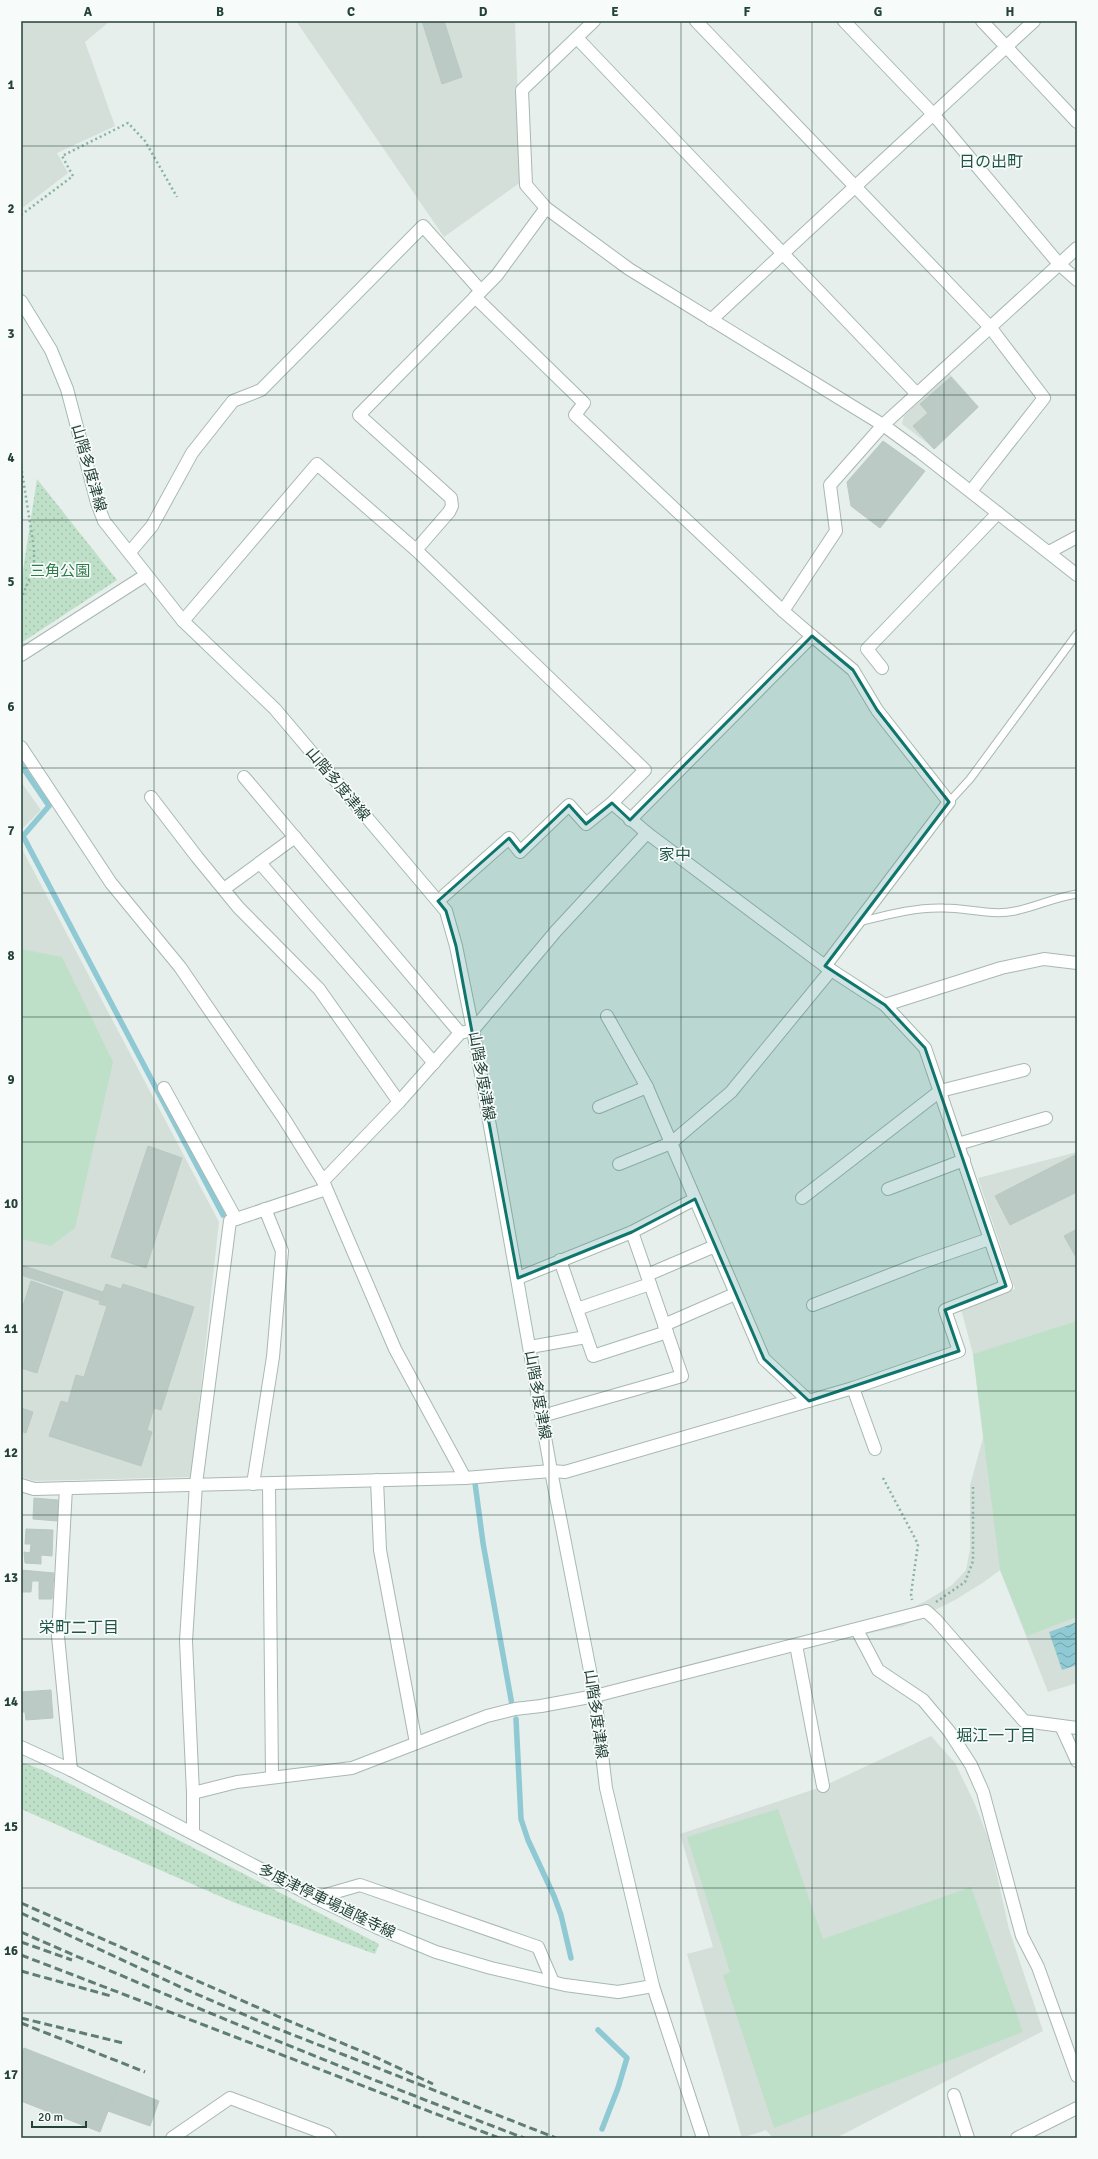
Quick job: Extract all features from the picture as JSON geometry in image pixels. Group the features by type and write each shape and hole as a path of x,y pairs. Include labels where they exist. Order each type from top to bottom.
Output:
{"street":[{"path":"594,21 522,90 526,185 546,208 629,269 883,425 1077,575"},
{"path":"696,21 990,327 1044,398 970,491"},
{"path":"844,21 933,114 1059,264 1077,280"},
{"path":"982,21 1077,122"},
{"path":"711,320 1034,21"},
{"path":"577,38 917,394"},
{"path":"416,550 449,512 452,506 451,498 359,415 497,275 546,208"},
{"path":"130,552 152,526 192,453 233,401 261,390 423,226 478,294 584,402 575,415 783,611 853,670 876,710 949,802 858,922 828,968 731,1092 671,1143 620,1164"},
{"path":"783,611 836,531 830,485 883,425 1077,248"},
{"name":"山階多度津線","path":"21,301 51,350 67,389 96,503 104,521 183,621 275,709 446,911 456,946 473,1030 552,1471 595,1696 606,1788 652,1986 703,2138"},
{"path":"183,621 317,464 416,550 645,770 612,803 586,824 569,805 520,852 509,838 438,901"},
{"path":"882,668 867,649 998,513"},
{"path":"1049,552 1077,537"},
{"path":"21,655 146,575"},
{"path":"630,820 812,636"},
{"path":"21,748 111,883 180,967 282,1117 324,1185 395,1349 465,1478"},
{"path":"244,777 460,1033"},
{"path":"151,797 238,907 319,989 399,1102"},
{"path":"21,1484 34,1489 196,1484 269,1484 465,1478 552,1471 565,1472 853,1388 959,1351 945,1310 1006,1286 925,1048 885,1005 828,968 647,833 612,803"},
{"path":"193,1833 193,1793 186,1641 196,1484 230,1221 265,1209 324,1185 460,1033 473,1030 556,931 647,833"},
{"path":"224,889 295,838"},
{"path":"260,863 434,1063"},
{"path":"885,1005 1001,968 1044,959 1077,963"},
{"path":"607,1016 648,1087 764,1360 809,1401"},
{"path":"802,1198 940,1091 1024,1070"},
{"path":"599,1107 648,1087"},
{"path":"164,1088 236,1219"},
{"path":"958,1144 1046,1118"},
{"path":"888,1189 964,1160"},
{"path":"518,1278 632,1232 695,1200"},
{"path":"253,1484 273,1356 282,1251 265,1209"},
{"path":"542,1416 682,1376 632,1232"},
{"path":"813,1305 918,1264 989,1239"},
{"path":"577,1309 648,1280 715,1246"},
{"path":"560,1260 592,1356 665,1329 736,1294"},
{"path":"530,1347 586,1337"},
{"path":"853,1388 875,1449"},
{"path":"377,1480 380,1550 416,1743"},
{"path":"269,1484 272,1776"},
{"path":"66,1488 58,1636 71,1770"},
{"path":"193,1793 237,1782 272,1776 352,1768 487,1716 514,1709 542,1706 595,1696 857,1630 921,1612 936,1620 1024,1721 1077,1728"},
{"path":"857,1630 878,1670 923,1700 948,1731 971,1765 983,1792 1022,1936 1038,1967 1077,2076"},
{"path":"796,1645 822,1786"},
{"path":"1061,1726 1077,1761"},
{"name":"多度津停車場道隆寺線","path":"21,1747 71,1770 315,1898 378,1928 436,1952 491,1968 554,1982 618,1992 652,1986"},
{"path":"315,1898 360,1885 538,1947 554,1982"},
{"path":"954,2095 968,2138"},
{"path":"172,2138 230,2098 326,2134 330,2138"},
{"path":"1017,2138 1077,2108"}],"lane":[{"path":"949,802 970,779 1077,634"},
{"path":"858,922 914,909 944,908 995,912 1014,911 1063,896 1077,894"}],"path":[{"path":"21,215 73,176 62,156 128,123 145,142 177,198"},
{"path":"21,466 34,548 34,568 21,600"},
{"path":"883,1478 918,1544 911,1594 921,1612 965,1582 973,1561 973,1487"}],"highlighted area":[{"path":"812,636 853,670 877,710 949,802 825,966 885,1005 925,1048 1006,1286 945,1310 959,1351 809,1401 764,1359 695,1199 632,1232 518,1278 456,946 446,911 438,901 509,838 520,852 569,805 586,824 612,803 630,820"}],"shaded area":[{"path":"21,21 110,21 85,42 115,126 57,153 68,173 21,209"},
{"path":"296,21 515,21 521,182 444,237"},
{"path":"949,373 979,407 935,449 902,424 904,416"},
{"path":"21,782 41,810 21,830"},
{"path":"21,847 219,1222 191,1477 34,1481 21,1477"},
{"path":"1077,1152 1077,1683 1048,1692 1000,1570 955,1600 903,1626 801,1648 826,1785 931,1736 955,1763 974,1802 989,1840 1009,1929 1043,2031 836,2138 773,2138 766,2130 742,2138 687,1954 713,1947 680,1834 818,1788 791,1638 853,1626 898,1614 926,1601 952,1585 966,1570 970,1549 970,1485 983,1438 973,1354 961,1309 1015,1289 978,1178"}],"green space":[{"name":"三角公園","path":"37,479 117,580 21,643 21,583"},
{"path":"21,949 62,957 113,1062 75,1228 51,1246 21,1239"},
{"path":"1077,1321 1077,1617 1027,1636 1000,1570 973,1354"},
{"path":"21,1762 45,1771 379,1944 375,1954 233,1902 21,1809"},
{"path":"778,1809 823,1939 971,1887 1023,2032 774,2128 723,1975 730,1972 687,1837"}],"water":[{"path":"1077,1622 1077,1665 1062,1670 1049,1632"}],"building":[{"path":"422,21 444,21 462,77 442,84"},
{"path":"951,377 978,407 934,449 913,426 928,413 920,404"},
{"path":"883,441 925,471 880,528 851,506 847,482"},
{"path":"148,1146 182,1158 146,1268 111,1257"},
{"path":"1077,1154 1077,1192 1010,1225 995,1196"},
{"path":"1077,1229 1077,1259 1064,1236"},
{"path":"21,1265 103,1292 100,1301 21,1275"},
{"path":"31,1281 63,1292 37,1373 21,1368 21,1312"},
{"path":"106,1284 121,1289 123,1284 194,1307 161,1410 154,1408 147,1430 152,1432 141,1466 49,1436 61,1401 68,1403 76,1375 84,1377 107,1306 99,1304"},
{"path":"21,1408 33,1412 26,1433 21,1431"},
{"path":"34,1498 58,1500 57,1521 33,1519"},
{"path":"26,1529 53,1530 52,1556 41,1555 41,1564 25,1563 24,1552 30,1553 31,1544 25,1544"},
{"path":"21,1570 54,1573 52,1599 39,1599 39,1581 32,1581 31,1592 21,1592"},
{"path":"51,1690 53,1718 26,1720 25,1712 21,1712 21,1692"},
{"path":"24,2048 118,2085 100,2132 21,2101 21,2055"},
{"path":"118,2085 159,2101 150,2126 108,2111"}],"waterway":[{"path":"21,765 49,806 23,836 223,1215"},
{"path":"475,1483 483,1543 512,1705"},
{"path":"516,1719 521,1819 528,1840 554,1896 561,1915 571,1958"},
{"path":"598,2030 627,2058 618,2088 602,2129"}],"railway":[{"path":"21,1903 277,2016 373,2056 433,2084"},
{"path":"21,1913 187,1990 273,2027 556,2138"},
{"path":"21,1932 271,2038 524,2138"},
{"path":"21,1942 72,1960"},
{"path":"21,1955 499,2138"},
{"path":"21,1971 111,1996"},
{"path":"21,2018 123,2043"},
{"path":"21,2023 145,2072"}],"district":[{"name":"日の出町","path":"991,161"},
{"name":"家中","path":"675,854"},
{"name":"栄町二丁目","path":"79,1627"},
{"name":"堀江一丁目","path":"996,1735"}]}
